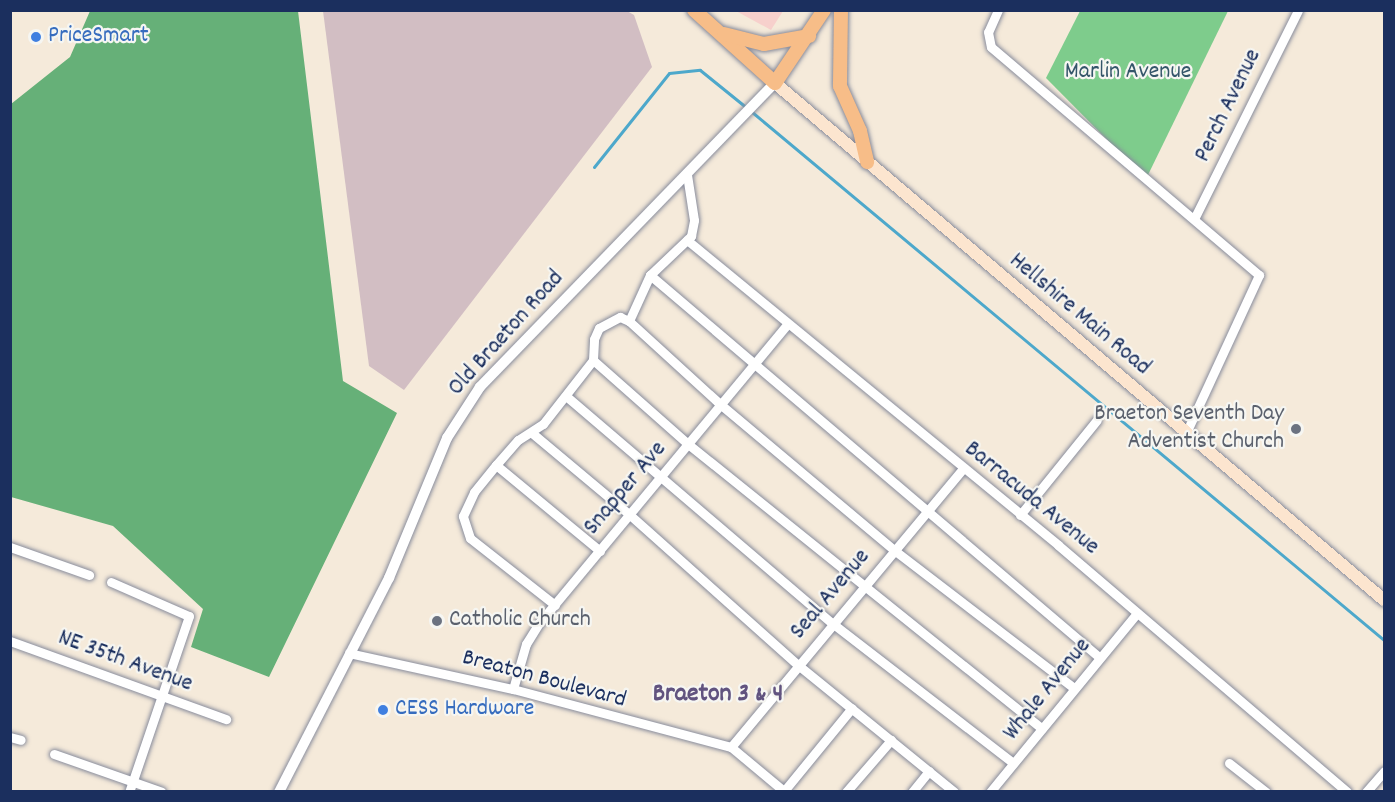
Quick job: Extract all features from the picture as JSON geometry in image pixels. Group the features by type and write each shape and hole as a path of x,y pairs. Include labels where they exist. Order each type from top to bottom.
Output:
{"main road":[{"path":"694,10 775,83 809,36 824,10"},
{"path":"841,10 840,86 860,130 867,162"},
{"path":"722,33 764,44 809,36"},
{"name":"Hellshire Main Road","path":"775,83 1384,600"}],"street":[{"path":"998,10 988,32 991,47 1259,274 1186,433"},
{"name":"Perch Avenue","path":"1194,219 1298,10"},
{"name":"Old Braeton Road","path":"279,792 389,578 447,438 480,387 775,83"},
{"path":"630,321 650,275 687,240 694,220 687,175"},
{"name":"Barracuda Avenue","path":"687,240 1286,736 1347,792"},
{"path":"650,275 753,366 1100,657"},
{"path":"555,605 478,546 466,531 466,506 496,465 518,440 532,433 566,396 593,360 594,339 599,328 620,317 630,321 720,404 894,550 1074,688"},
{"name":"Snapper Ave","path":"513,689 526,644 555,605 787,325"},
{"path":"593,360 688,444 1042,729"},
{"path":"566,396 659,479 832,622 1013,763"},
{"path":"1020,515 1097,420"},
{"path":"532,433 630,515 798,665 954,792"},
{"path":"496,465 600,551"},
{"name":"Seal Avenue","path":"731,747 832,622 962,470"},
{"path":"10,547 89,575"},
{"path":"111,582 189,616 129,792"},
{"name":"Whale Avenue","path":"990,792 1136,614"},
{"name":"NE 35th Avenue","path":"10,641 226,720"},
{"name":"Breaton Boulevard","path":"349,653 513,689 731,747 784,791"},
{"path":"784,791 852,708"},
{"path":"10,736 21,740"},
{"path":"846,792 891,740"},
{"path":"54,754 162,792"},
{"path":"1229,763 1266,792"},
{"path":"912,792 929,771"},
{"path":"1366,792 1384,771"}],"shaded area":[{"path":"323,11 627,11 634,15 652,67 404,390 369,366"},
{"path":"736,11 783,11 771,30"}],"green space":[{"path":"90,11 298,11 343,381 397,413 269,677 191,647 203,609 113,526 11,497 11,104 70,57"},
{"name":"Marlin Avenue","path":"1080,11 1228,11 1146,179 1046,78"}],"waterway":[{"path":"594,167 669,73 700,70 747,108"},
{"path":"752,112 1384,640"}],"place":[{"name":"PriceSmart","path":"36,37"},
{"name":"Braeton Seventh Day Adventist Church","path":"1296,429"},
{"name":"Catholic Church","path":"437,621"},
{"name":"CESS Hardware","path":"383,710"}],"district":[{"name":"Braeton 3 & 4","path":"718,695"}]}
